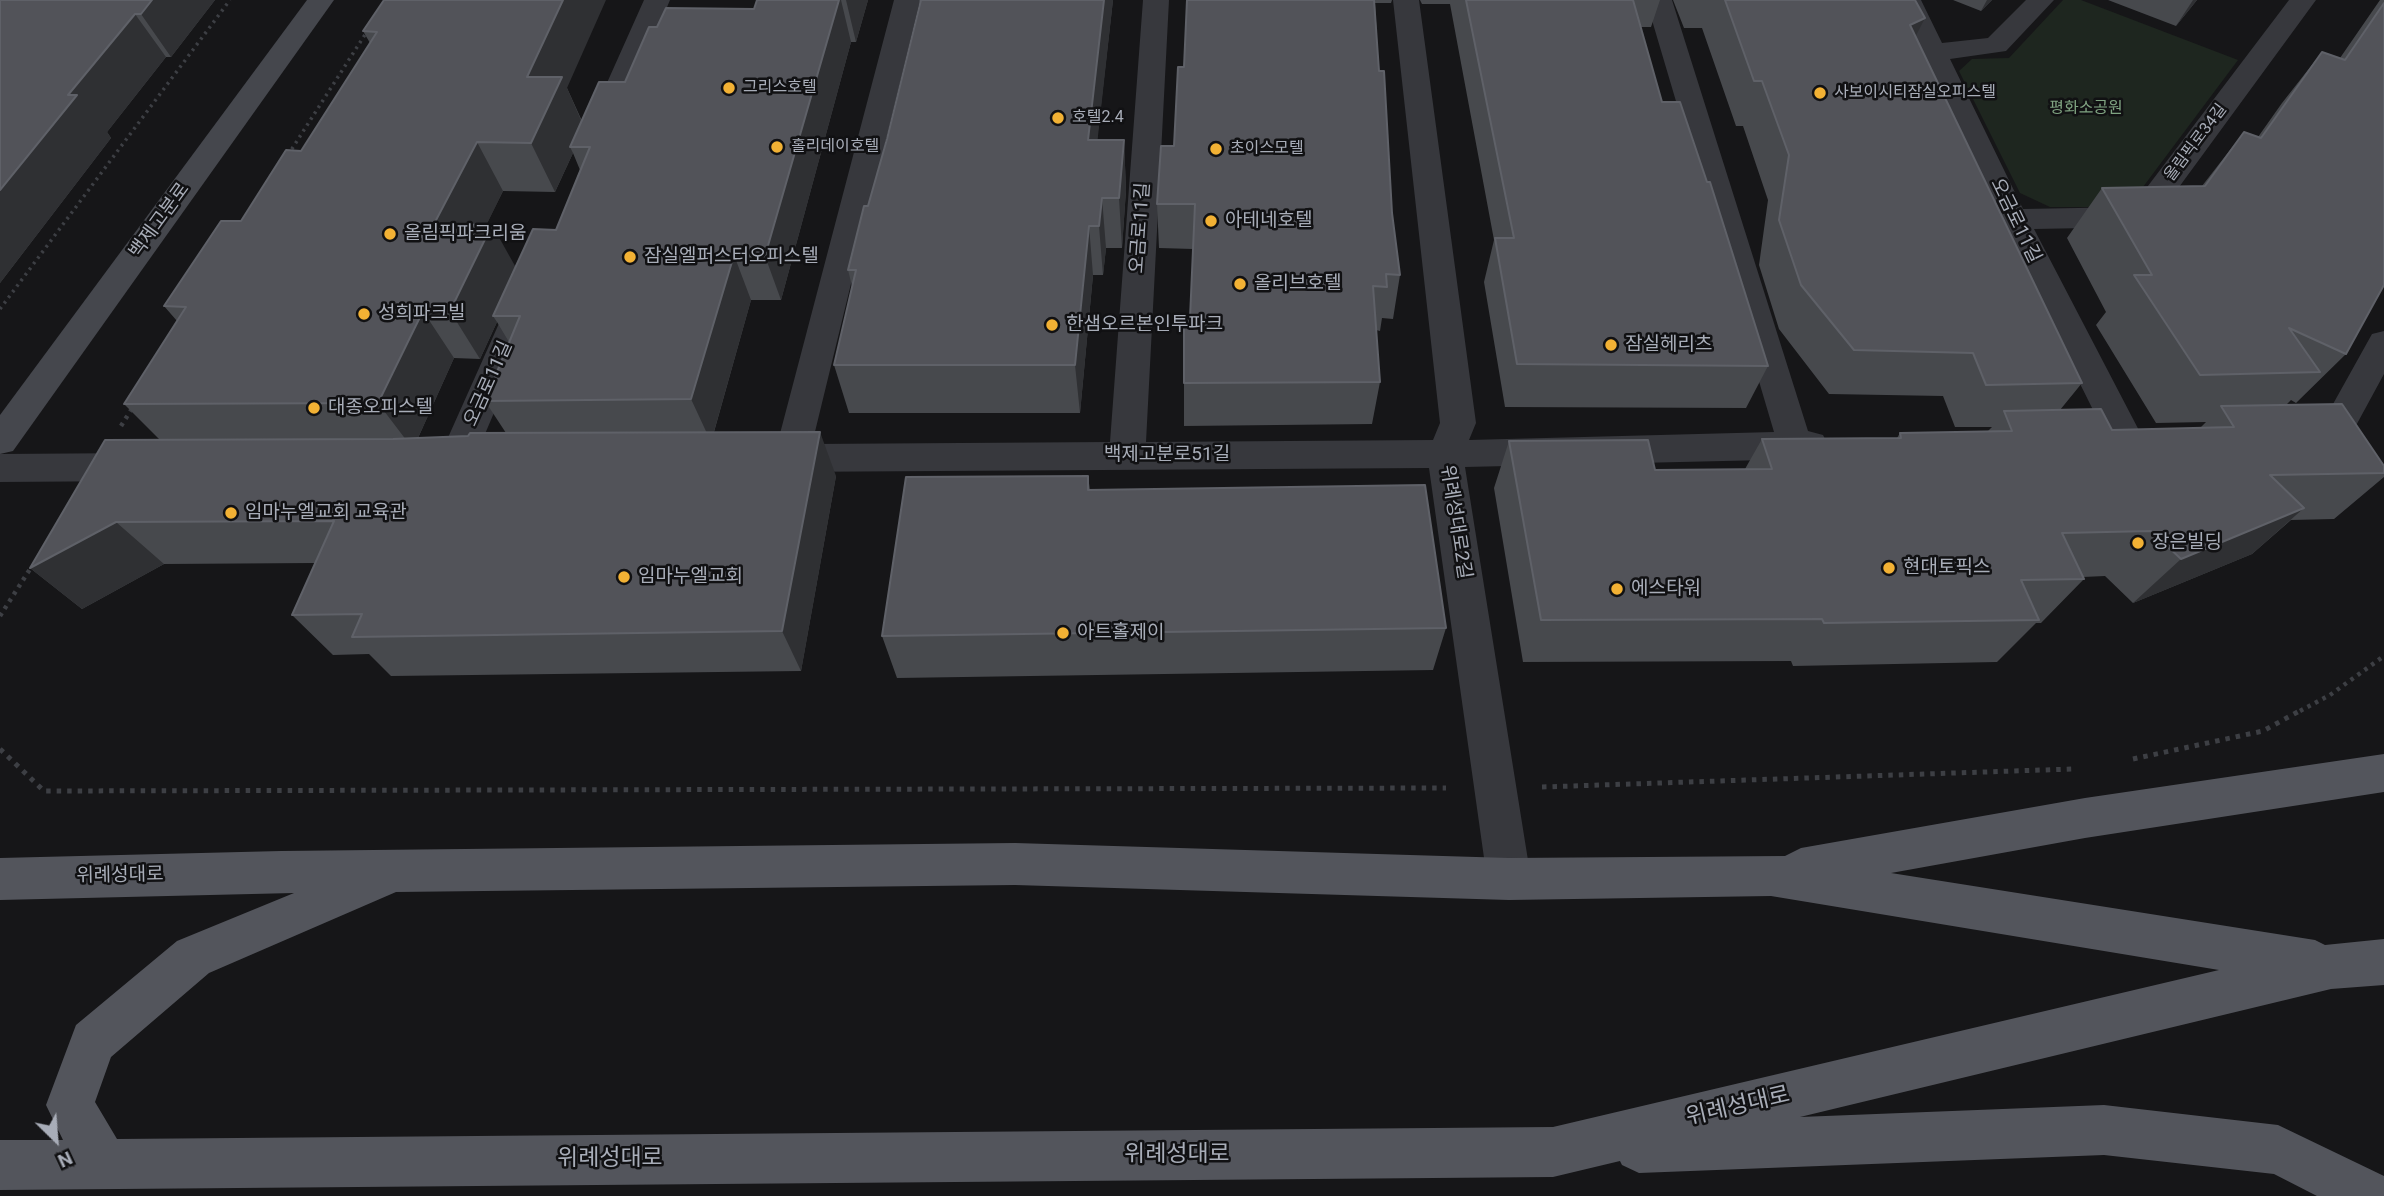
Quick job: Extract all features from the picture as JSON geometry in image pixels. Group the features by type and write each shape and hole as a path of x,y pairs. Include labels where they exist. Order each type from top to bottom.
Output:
{"main road":[{"name":"백제고분로","path":"0,441 321,0"},
{"path":"1771,874 2085,818 2384,773"},
{"name":"위례성대로","path":"0,879 1015,864 1509,879 1771,874 2331,966"},
{"path":"104,1164 70,1105 93,1042 193,957 397,872"},
{"name":"위례성대로","path":"0,1165 1553,1152 2331,966 2384,962"},
{"path":"1553,1152 2104,1129 2278,1150 2370,1196"}],"street":[{"path":"590,153 657,0"},
{"path":"791,458 907,0"},
{"name":"오금로11길","path":"1127,456 1156,0"},
{"name":"위례성대로2길","path":"1406,0 1458,423 1445,454 1509,879"},
{"path":"1659,0 1795,446"},
{"name":"오금로11길","path":"1908,0 2013,219 2140,439 2085,440"},
{"path":"1935,52 1997,45 2041,0"},
{"name":"올림픽로34길","path":"2013,219 2141,217 2302,0"},
{"name":"오금로11길","path":"498,460 442,463 540,269"},
{"path":"2279,436 2334,435 2384,343"},
{"name":"백제고분로51길","path":"749,459 1445,454 1836,445"},
{"path":"0,468 179,467"}],"path":[{"path":"0,309 230,0"},
{"path":"283,163 373,23"},
{"path":"96,467 139,397"},
{"path":"0,616 37,559"},
{"path":"2131,759 2263,731 2330,695 2384,656"},
{"path":"0,749 44,791 1495,788 2078,768"}],"green space":[{"name":"평화소공원","path":"2063,0 2081,0 2238,60 2128,207 2050,207 2020,193 1959,71 1972,59 2009,58"}],"building":[{"path":"0,0 152,0 141,14 135,14 68,95 77,95 0,190"},
{"path":"384,0 563,0 527,77 562,77 531,143 477,142 434,224 492,225 450,311 423,311 378,403 124,404 186,307 164,306 221,221 241,221 286,150 301,151 377,32 363,31"},
{"path":"757,0 839,0 765,256 734,255 691,399 485,401 520,316 493,316 533,229 556,230 590,147 570,147 599,82 625,82 649,27 657,27 666,8 754,9"},
{"path":"921,0 1104,0 1088,140 1124,140 1119,198 1102,198 1099,226 1089,226 1075,365 834,365 856,270 848,270 864,206 868,206 887,139"},
{"path":"1187,0 1374,0 1379,71 1384,71 1392,213 1400,275 1386,274 1387,287 1373,286 1380,382 1184,383 1184,318 1190,318 1195,204 1157,204 1161,146 1174,146 1178,67 1184,67"},
{"path":"1466,0 1633,0 1662,102 1680,102 1707,182 1710,182 1768,366 1517,364 1495,238 1514,238"},
{"path":"1725,0 1915,0 1925,18 1910,25 2082,383 1986,385 1973,353 1854,350 1801,285 1779,220 1789,155 1762,81 1754,81"},
{"path":"2384,3 2384,285 2346,354 2289,328 2320,372 2200,375 2134,275 2152,275 2102,188 2205,186 2244,132 2261,138 2322,52 2345,60"},
{"path":"2342,404 2384,466 2384,473 2270,475 2304,508 2181,559 2151,531 2062,533 2084,579 2021,580 2039,620 1824,623 1822,619 1541,620 1509,441 1648,440 1655,470 1772,469 1762,439 1901,438 1900,433 2012,431 2004,411 2101,409 2112,430 2234,427 2221,406"},
{"path":"820,432 782,631 352,637 362,614 292,615 334,521 116,522 30,568 105,440 393,439 468,436 470,433"},
{"path":"1088,476 1088,490 1425,485 1446,628 882,636 906,477"}],"place":[{"name":"그리스호텔","path":"729,88"},
{"name":"사보이시티잠실오피스텔","path":"1820,93"},
{"name":"호텔2.4","path":"1058,118"},
{"name":"홀리데이호텔","path":"777,147"},
{"name":"초이스모텔","path":"1216,149"},
{"name":"아테네호텔","path":"1211,221"},
{"name":"올림픽파크리움","path":"390,234"},
{"name":"잠실엘퍼스터오피스텔","path":"630,257"},
{"name":"올리브호텔","path":"1240,284"},
{"name":"성희파크빌","path":"364,314"},
{"name":"한샘오르본인투파크","path":"1052,325"},
{"name":"잠실헤리츠","path":"1611,345"},
{"name":"대종오피스텔","path":"314,408"},
{"name":"임마누엘교회 교육관","path":"231,513"},
{"name":"장은빌딩","path":"2138,543"},
{"name":"현대토픽스","path":"1889,568"},
{"name":"임마누엘교회","path":"624,577"},
{"name":"에스타워","path":"1617,589"},
{"name":"아트홀제이","path":"1063,633"}]}
